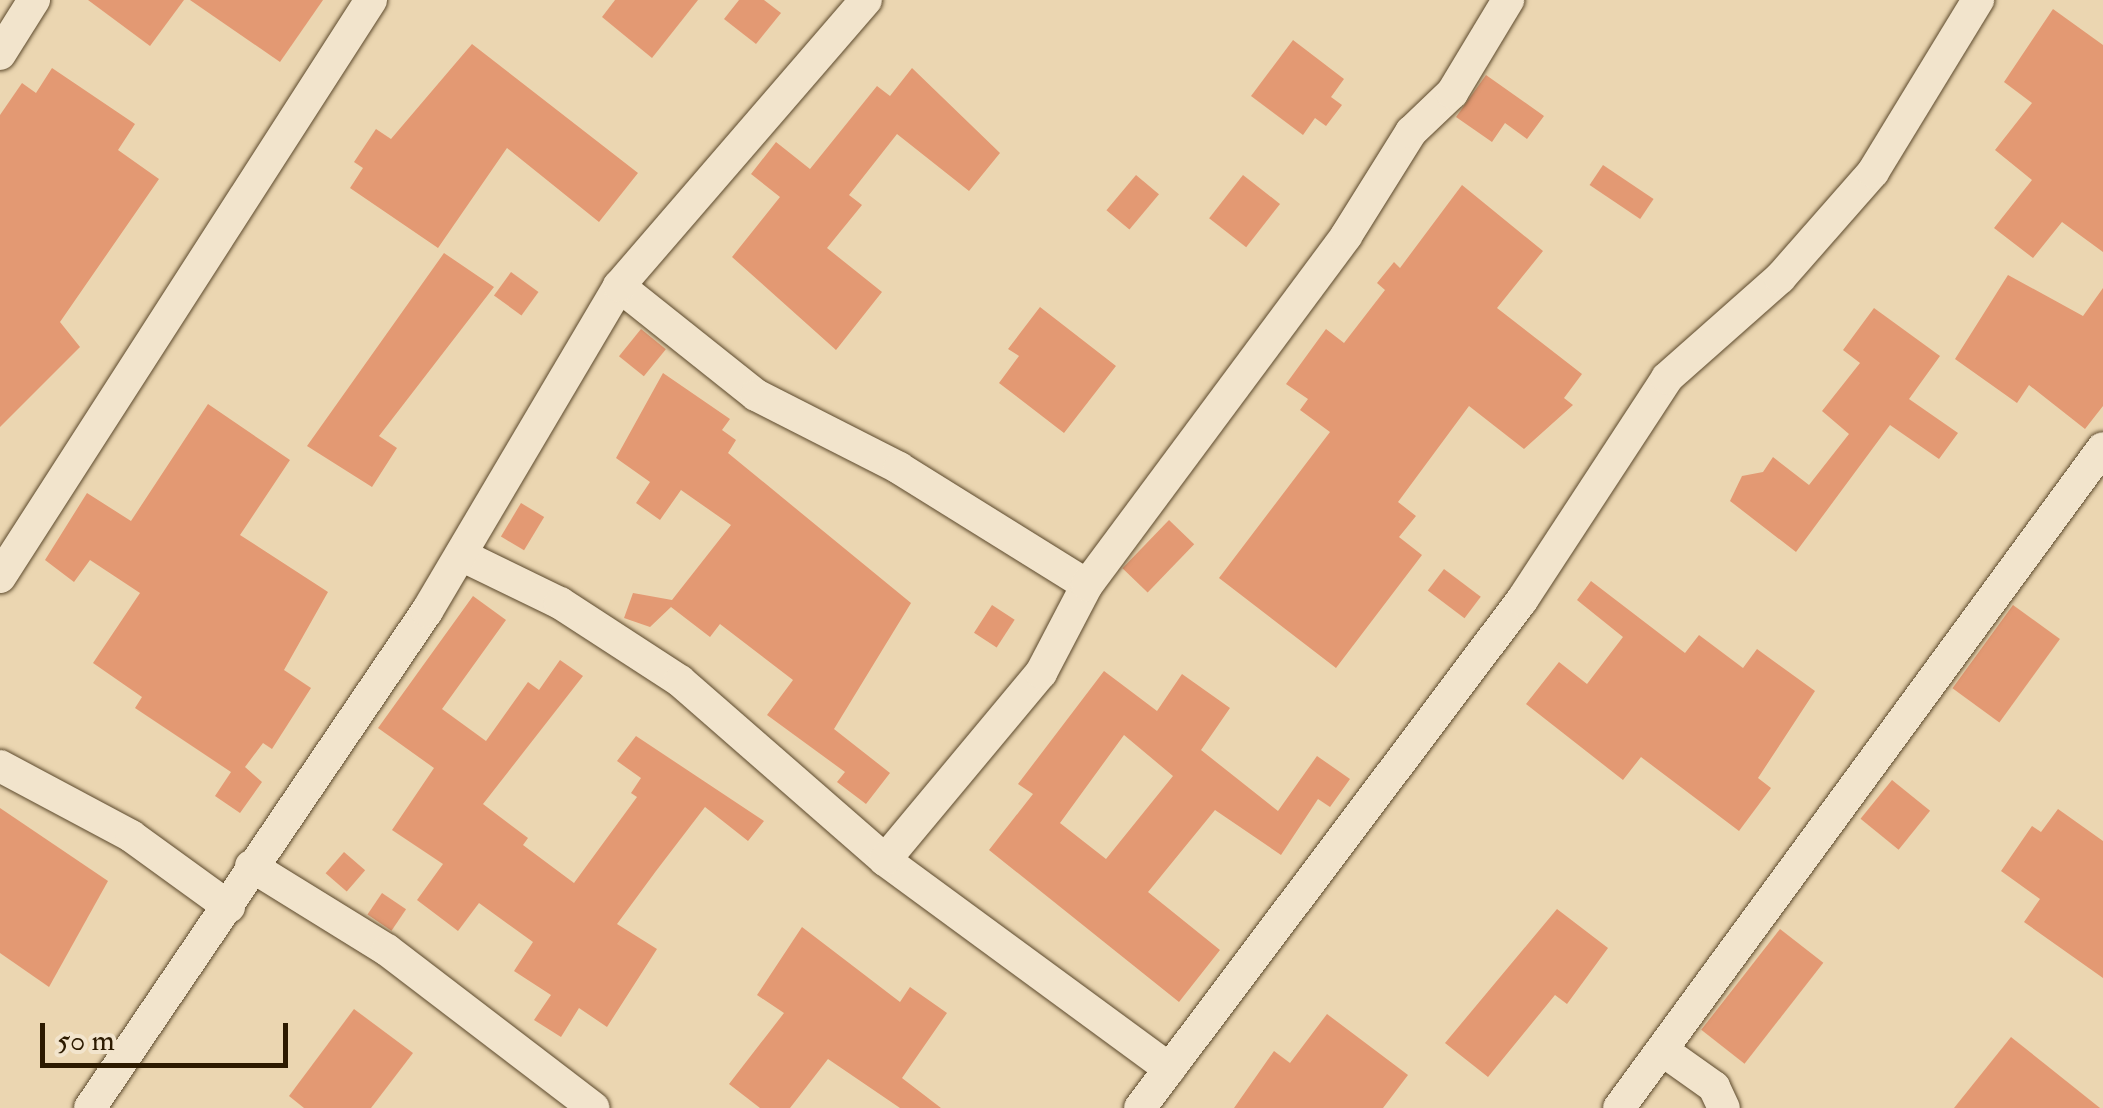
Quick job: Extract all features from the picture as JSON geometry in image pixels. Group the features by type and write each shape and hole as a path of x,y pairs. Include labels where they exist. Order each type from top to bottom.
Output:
{"street":[{"path":"0,54 34,0"},
{"path":"0,576 371,0"},
{"path":"90,1108 229,907 250,866 460,555 619,286 866,0"},
{"path":"885,860 1041,673 1087,585 1346,236 1410,132 1452,93 1508,0"},
{"path":"1140,1108 1522,600 1668,378 1780,278 1874,172 1978,0"},
{"path":"619,286 756,395 900,468 1087,585"},
{"path":"1619,1108 2103,448"},
{"path":"460,555 560,603 680,682 885,860 1170,1069"},
{"path":"0,766 131,836 229,907"},
{"path":"250,866 386,950 594,1108"},
{"path":"1662,1050 1714,1087 1724,1108"}],"building":[{"path":"88,0 184,0 150,46"},
{"path":"190,0 323,0 280,62"},
{"path":"615,0 698,0 652,58 602,17"},
{"path":"739,0 764,0 781,13 756,44 724,19"},
{"path":"2053,9 2103,45 2103,252 2062,222 2033,258 1994,228 2032,180 1995,150 2032,103 2004,82"},
{"path":"1293,40 1344,79 1331,97 1342,105 1326,126 1315,118 1303,135 1251,96"},
{"path":"472,44 638,173 599,222 507,148 438,248 350,188 363,168 354,162 376,129 391,139"},
{"path":"52,68 135,124 118,150 159,179 60,322 80,347 0,427 0,115 22,83 36,93"},
{"path":"912,68 1000,153 969,191 897,134 849,195 862,205 827,248 882,292 836,350 732,257 780,197 751,174 776,142 810,169 877,86 890,96"},
{"path":"1486,75 1544,116 1527,139 1505,123 1492,142 1456,117"},
{"path":"1603,165 1654,199 1640,219 1590,185"},
{"path":"1136,175 1159,194 1129,230 1106,210"},
{"path":"1243,175 1280,204 1246,247 1209,218"},
{"path":"1462,185 1543,251 1497,308 1582,374 1564,398 1573,405 1524,449 1469,406 1398,502 1416,516 1399,537 1422,555 1336,668 1219,578 1330,432 1300,410 1308,399 1286,384 1326,329 1344,343 1385,290 1377,283 1394,262 1400,268"},
{"path":"444,253 494,287 379,436 397,448 372,487 307,446"},
{"path":"511,272 539,292 521,315 494,295"},
{"path":"2008,275 2083,316 2103,288 2103,406 2085,429 2029,385 2017,403 1955,359"},
{"path":"1040,307 1116,366 1064,433 999,383 1019,356 1008,349"},
{"path":"1874,308 1940,356 1909,399 1958,433 1939,459 1890,425 1796,552 1730,501 1742,476 1763,472 1773,457 1809,485 1849,434 1822,411 1860,363 1843,350"},
{"path":"641,329 666,349 644,376 619,356"},
{"path":"663,373 730,419 722,430 736,440 728,453 911,603 834,729 890,773 866,804 837,782 845,772 767,715 793,680 720,624 710,637 671,607 650,627 624,618 633,593 672,600 731,525 681,490 660,520 636,503 650,482 616,458"},
{"path":"208,404 290,460 240,535 328,592 284,670 311,688 272,749 263,743 245,767 262,782 240,813 215,796 231,772 135,708 142,697 93,663 140,593 90,560 74,582 45,560 87,493 131,521"},
{"path":"521,503 544,517 524,550 501,536"},
{"path":"1169,520 1194,544 1148,593 1122,568"},
{"path":"1444,569 1481,597 1464,618 1428,591"},
{"path":"1591,581 1685,653 1699,635 1743,668 1757,649 1815,691 1758,778 1771,788 1739,831 1641,757 1623,780 1526,704 1559,662 1587,684 1623,637 1577,600"},
{"path":"473,596 506,620 442,709 486,741 528,682 539,690 560,660 583,676 483,804 528,838 523,845 574,883 637,797 631,793 641,778 617,761 636,736 764,821 748,841 705,807 656,871 617,924 657,949 607,1027 579,1008 561,1037 534,1020 551,995 514,971 533,942 479,903 458,931 417,900 443,864 392,830 434,768 378,728"},
{"path":"992,605 1015,620 997,647 974,633"},
{"path":"2013,605 2060,639 1999,722 1952,688"},
{"path":"1104,671 1157,711 1182,674 1230,708 1201,750 1278,811 1317,756 1350,779 1330,807 1318,799 1281,855 1215,810 1148,892 1220,950 1179,1002 989,850 1033,794 1018,784","holes":["1124,735 1173,776 1106,859 1060,823"]},
{"path":"1892,780 1930,811 1899,850 1861,819"},
{"path":"0,808 108,881 49,987 0,953"},
{"path":"2058,809 2103,841 2103,978 2024,922 2040,899 2001,871 2032,826 2041,832"},
{"path":"344,852 365,870 347,892 326,873"},
{"path":"382,893 406,909 392,931 367,915"},
{"path":"1557,909 1608,948 1567,1004 1555,995 1488,1077 1445,1043"},
{"path":"802,927 900,1002 910,987 947,1013 902,1078 941,1108 900,1108 828,1059 790,1108 760,1108 729,1084 784,1013 757,995"},
{"path":"1780,929 1823,963 1745,1064 1701,1030"},
{"path":"354,1009 413,1053 371,1108 304,1108 289,1096"},
{"path":"1327,1014 1408,1075 1383,1108 1234,1108 1274,1051 1290,1063"},
{"path":"2011,1037 2100,1108 1954,1108"}]}
